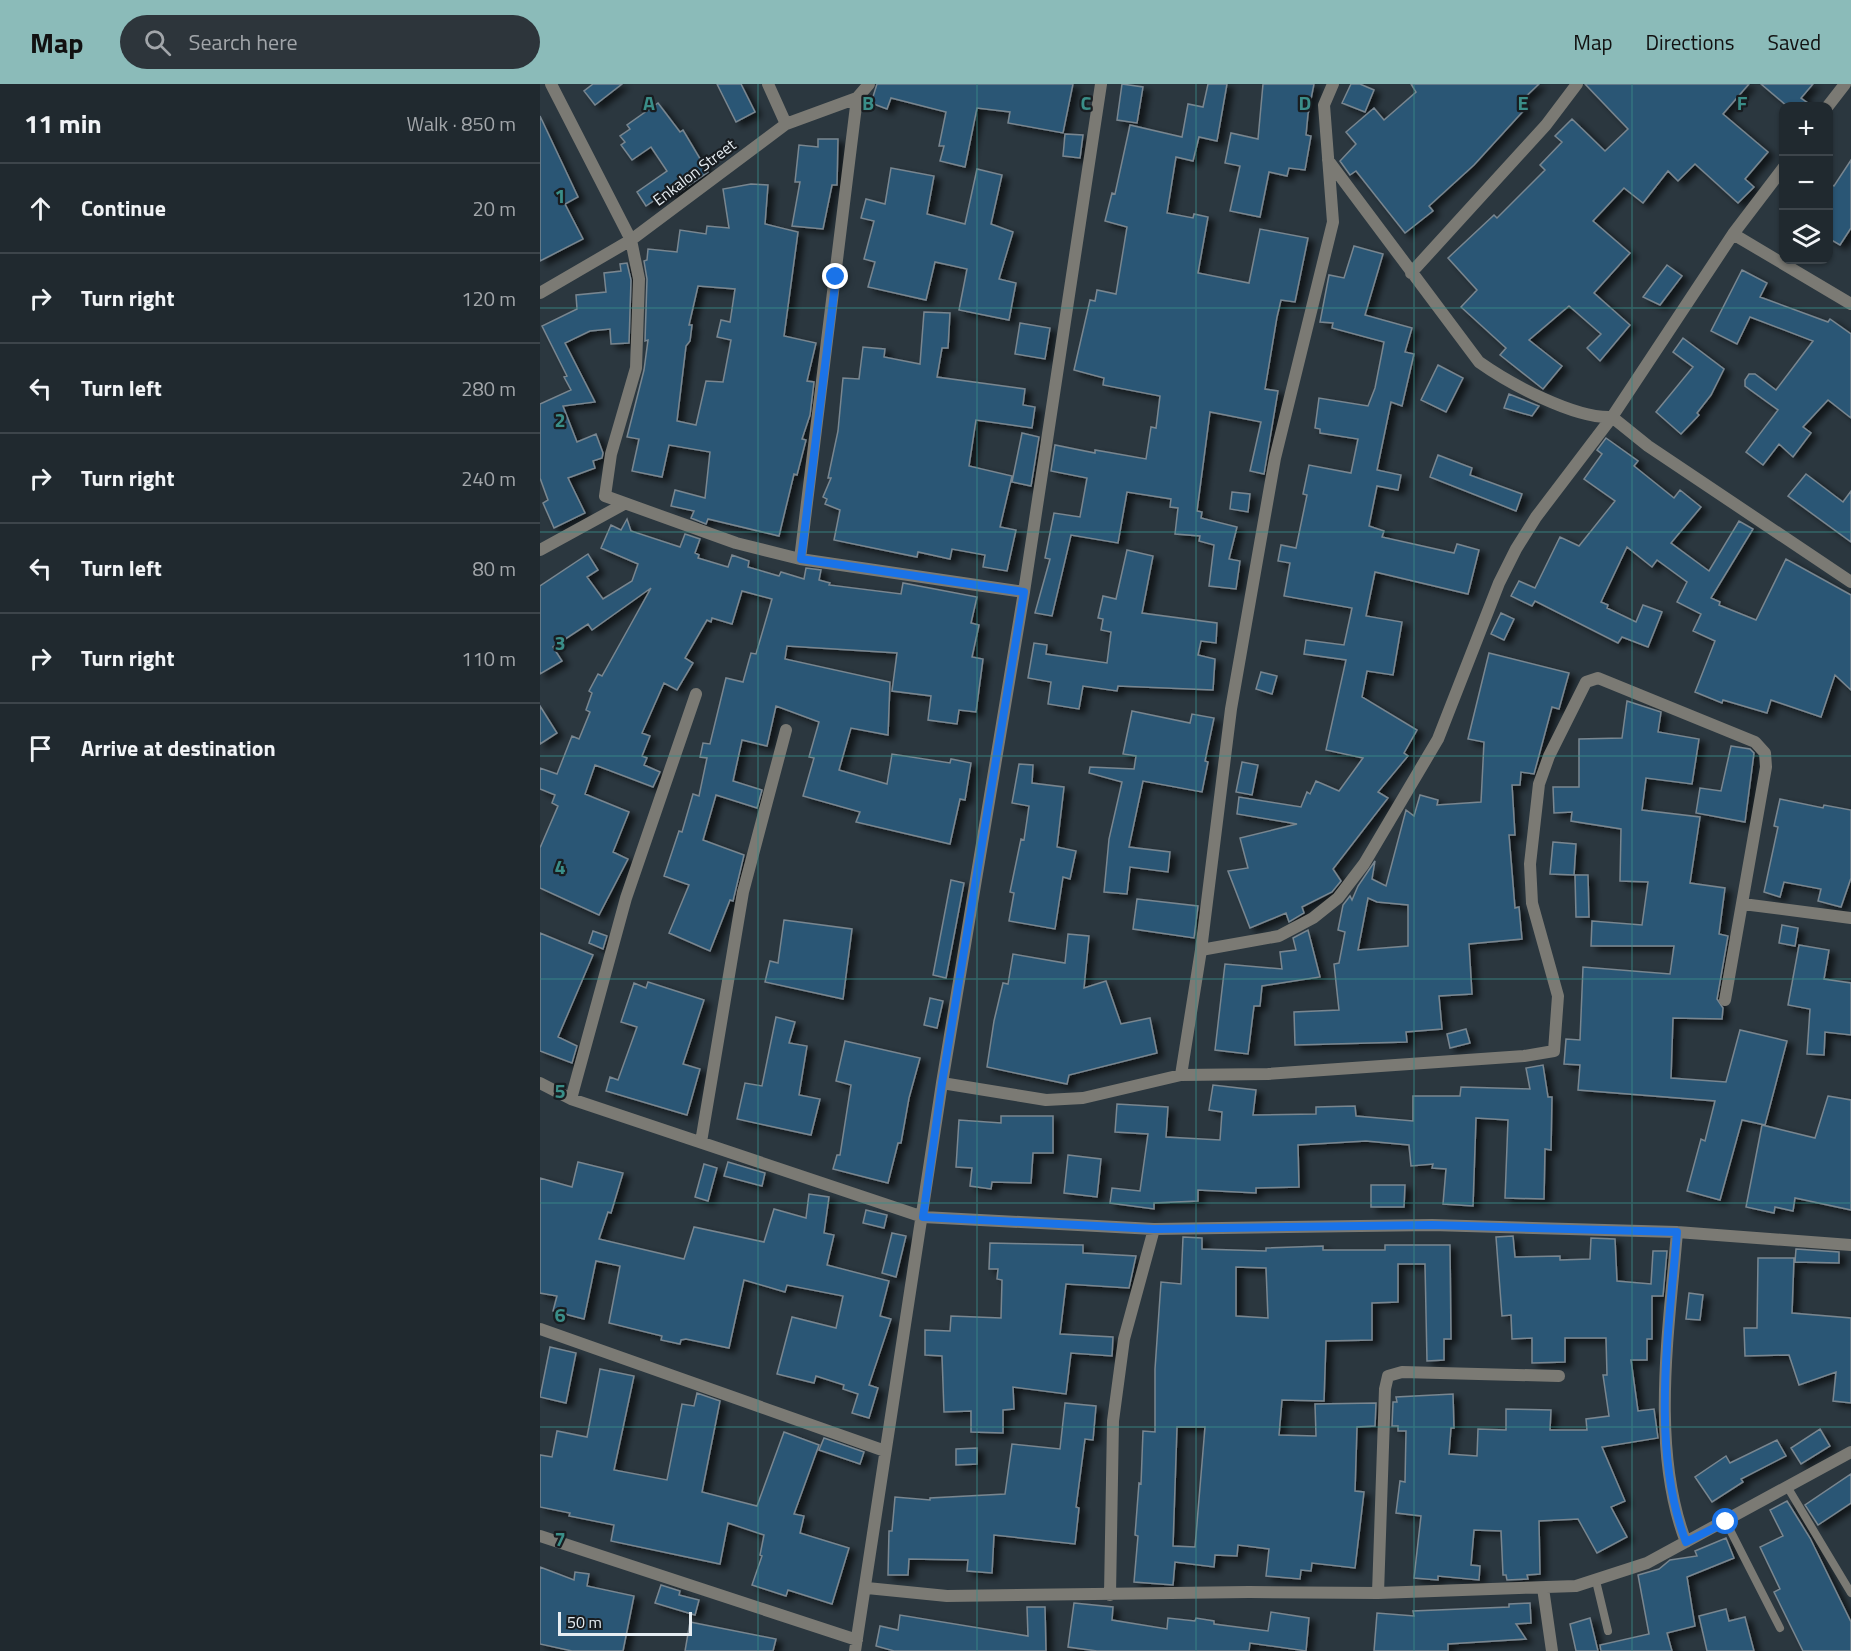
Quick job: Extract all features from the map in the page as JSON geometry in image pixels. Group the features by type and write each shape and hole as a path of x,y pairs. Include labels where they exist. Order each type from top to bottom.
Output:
{"street":[{"path":"551,84 631,240 639,279 636,305 638,351 636,368 611,454 605,496 736,543 801,559 1024,592"},
{"path":"768,84 786,124"},
{"name":"Enkalon Street","path":"540,293 631,240 786,124 857,98 869,84"},
{"path":"540,1536 856,1646 867,1588 885,1451 942,1083 1024,592 1101,84"},
{"path":"1181,1075 1201,950 1231,709 1275,458 1333,222 1324,105 1333,84"},
{"path":"1411,273 1546,125 1577,84"},
{"path":"1831,102 1845,84"},
{"path":"801,559 857,98"},
{"path":"1327,159 1479,362 1498,376 1578,413 1598,418 1612,417 1648,446 1851,582"},
{"path":"1201,950 1279,936 1313,918 1338,898 1364,864 1438,738 1498,583 1516,549 1536,517 1612,417 1733,234 1779,174"},
{"path":"1733,234 1851,304"},
{"path":"540,550 624,504"},
{"path":"942,1083 1046,1100 1083,1098 1181,1075 1268,1074 1524,1056 1554,1051 1558,996 1532,903 1530,864 1539,784 1549,756 1586,682 1592,678 1598,678 1755,742 1765,753 1766,768 1725,1000"},
{"path":"571,1099 626,898 696,694"},
{"path":"701,1142 743,892 786,730"},
{"path":"1743,904 1851,918"},
{"path":"540,1083 571,1099 923,1217 1154,1229 1432,1225 1677,1232 1851,1245"},
{"path":"1110,1595 1113,1421 1124,1339 1154,1229"},
{"path":"1677,1232 1664,1400 1675,1514 1686,1542"},
{"path":"540,1329 885,1451"},
{"path":"1378,1593 1384,1389 1388,1376 1402,1372 1559,1376"},
{"path":"867,1588 947,1596 1378,1593 1576,1586 1647,1563 1851,1452"},
{"path":"1544,1588 1552,1651"}],"lane":[{"path":"1788,1488 1851,1593"},
{"path":"1726,1522 1780,1628"},
{"path":"1596,1581 1608,1631"}],"building":[{"path":"593,84 622,84 595,105 584,91"},
{"path":"717,84 741,84 755,112 736,122"},
{"path":"877,84 1073,84 1063,133 1008,123 1010,112 977,108 965,167 940,161 944,146 939,146 946,112 891,98 887,109 871,103"},
{"path":"1122,84 1143,87 1137,123 1117,120"},
{"path":"1208,84 1227,84 1217,141 1199,137 1193,161 1176,157 1167,213 1193,218 1194,214 1208,217 1198,273 1249,283 1260,229 1308,238 1295,302 1281,300 1277,317 1265,389 1278,391 1264,474 1250,471 1261,422 1210,412 1197,511 1202,512 1201,518 1237,527 1229,559 1240,561 1236,589 1209,586 1214,545 1199,541 1200,536 1175,534 1178,508 1170,507 1171,499 1127,492 1118,543 1071,535 1052,616 1035,613 1050,559 1045,558 1054,513 1080,517 1087,478 1051,471 1055,445 1095,453 1095,450 1146,459 1151,427 1156,428 1160,396 1103,385 1104,378 1074,370 1090,300 1095,301 1097,290 1116,294 1127,227 1105,221 1112,193 1115,194 1130,125 1182,137 1188,104 1203,107"},
{"path":"1263,84 1314,84 1308,114 1306,135 1311,136 1305,170 1289,168 1287,176 1269,172 1260,217 1230,211 1240,166 1225,163 1231,133 1258,139"},
{"path":"1351,84 1360,84 1374,90 1365,112 1342,103"},
{"path":"1411,84 1539,84 1520,102 1526,108 1474,165 1429,206 1433,211 1405,233 1356,171 1350,175 1340,161 1356,144 1346,132 1374,108 1384,120 1416,92"},
{"path":"1585,84 1749,84 1723,114 1768,152 1745,179 1754,187 1738,203 1695,164 1678,181 1668,171 1643,203 1624,188 1593,221 1630,253 1594,293 1630,325 1600,361 1587,348 1601,334 1569,306 1529,340 1562,366 1543,389 1500,355 1506,348 1461,307 1477,290 1448,258 1494,215 1497,218 1545,170 1540,165 1562,142 1555,136 1572,119 1605,151 1628,129"},
{"path":"1761,84 1813,84 1801,98 1806,102 1782,102"},
{"path":"658,103 680,132 683,130 708,172 672,197 668,191 646,206 637,192 667,171 651,147 632,160 621,145 625,142 620,136 630,129 627,125"},
{"path":"540,116 578,197 565,204 583,239 540,261"},
{"path":"1065,134 1083,135 1080,158 1063,156"},
{"path":"818,139 838,139 837,185 832,185 823,229 792,226 800,182 795,182 799,145 818,147"},
{"path":"1851,160 1851,228 1840,245 1833,241 1834,186"},
{"path":"891,168 934,176 927,214 965,224 977,169 1002,175 991,224 1013,232 999,279 1016,283 1009,320 959,310 967,269 935,262 926,300 868,287 875,262 864,259 874,221 861,218 866,199 885,204"},
{"path":"751,184 768,185 765,224 798,232 784,336 816,343 807,381 814,382 810,415 802,439 806,440 797,475 794,474 779,536 708,519 706,524 691,518 694,511 671,506 675,490 705,498 710,452 669,445 662,477 632,471 639,439 627,437 644,370 648,340 645,341 647,279 644,261 647,260 648,249 677,252 680,230 706,234 707,226 729,228 723,189","holes":["698,286 735,289 730,322 721,320 717,337 731,340 723,382 706,381 696,425 677,421 686,346 690,341 692,325 689,325"]},
{"path":"1354,246 1383,254 1365,315 1412,328 1405,352 1414,354 1402,406 1391,402 1377,470 1401,475 1398,490 1377,486 1369,526 1384,531 1382,537 1454,553 1457,544 1479,550 1468,594 1375,572 1366,616 1402,622 1393,675 1367,671 1362,697 1417,730 1404,753 1408,756 1378,792 1388,798 1333,869 1341,881 1332,892 1302,907 1304,913 1289,922 1286,913 1250,928 1228,871 1248,868 1240,838 1297,824 1237,814 1239,797 1301,807 1307,792 1310,794 1316,781 1339,791 1363,758 1326,750 1346,660 1304,654 1306,640 1344,645 1352,608 1284,596 1290,563 1278,561 1281,545 1296,548 1307,495 1303,494 1309,465 1351,473 1358,439 1320,433 1320,429 1315,428 1319,398 1368,406 1375,388 1384,342 1332,328 1333,323 1320,322 1329,275 1344,278"},
{"path":"627,263 631,280 629,343 611,344 610,329 590,331 565,343 595,402 563,406 577,442 596,434 603,453 602,458 593,461 595,468 568,478 585,513 554,528 543,503 548,500 540,478 540,404 571,390 564,377 567,376 542,326 577,309 576,295 606,292 604,273 621,271 620,264"},
{"path":"1667,265 1682,276 1660,305 1643,297"},
{"path":"1742,270 1767,283 1760,297 1828,322 1830,319 1851,334 1851,418 1828,400 1803,427 1811,433 1793,457 1779,444 1763,465 1746,452 1778,410 1745,386 1745,380 1749,374 1755,374 1776,390 1813,341 1750,317 1737,344 1711,331"},
{"path":"924,312 950,313 948,348 942,348 937,377 1025,389 1023,405 1035,407 1032,428 976,420 969,466 1012,476 1000,527 1016,530 1007,571 983,567 985,555 952,549 950,559 918,552 917,557 834,540 840,510 825,504 827,499 823,497 831,478 828,478 838,431 843,378 859,379 863,347 885,349 884,357 920,364"},
{"path":"1020,323 1050,328 1045,359 1015,354"},
{"path":"1683,338 1724,369 1711,395 1697,413 1699,415 1681,434 1656,412 1693,367 1673,352"},
{"path":"1438,365 1463,378 1446,412 1421,400"},
{"path":"1509,394 1539,406 1532,416 1504,408"},
{"path":"1022,433 1039,437 1031,486 1012,482"},
{"path":"1606,438 1638,461 1634,466 1674,498 1680,490 1701,507 1671,543 1709,571 1739,521 1753,529 1711,598 1720,602 1719,605 1756,620 1786,559 1851,595 1851,690 1835,675 1821,717 1771,700 1767,713 1723,700 1722,703 1695,692 1715,641 1693,631 1701,614 1677,602 1687,582 1657,560 1652,567 1627,547 1601,602 1608,605 1607,608 1636,622 1643,605 1662,612 1648,647 1622,637 1618,643 1535,601 1532,606 1511,596 1519,581 1535,588 1560,537 1579,546 1615,501 1584,479 1602,454 1597,450"},
{"path":"1438,455 1472,468 1470,475 1522,494 1516,511 1430,477"},
{"path":"1806,474 1843,502 1851,491 1851,542 1788,496"},
{"path":"1232,492 1250,494 1248,512 1230,509"},
{"path":"627,519 631,531 680,547 685,534 700,539 695,553 699,555 698,558 728,567 732,555 749,561 748,567 779,576 781,572 804,579 806,568 821,570 819,580 830,583 829,585 901,594 903,583 977,597 971,623 979,625 972,657 983,659 976,712 959,710 957,724 928,720 931,696 892,691 897,653 787,646 785,659 890,682 888,735 851,728 839,770 887,784 892,754 950,763 951,759 971,763 965,800 960,799 950,844 856,822 860,812 803,796 814,758 809,757 819,722 776,706 767,746 742,740 733,781 762,790 757,808 716,795 703,840 744,855 733,901 730,900 710,951 669,933 689,885 664,876 679,831 682,832 693,794 699,796 707,758 700,757 703,743 710,744 726,678 743,682 751,653 756,654 772,599 742,591 732,624 712,618 711,622 707,620 685,658 693,663 677,690 664,683 642,733 650,736 642,756 647,758 644,765 660,772 653,787 595,765 585,794 629,812 613,852 628,859 599,915 540,888 540,848 558,806 552,803 555,795 540,789 540,768 557,774 572,736 579,739 590,712 586,710 592,693 589,691 598,674 602,676 651,588 592,630 588,624 553,647 562,661 540,674 540,586 588,554 598,570 587,577 603,599 632,581 638,564 601,548 611,525 621,530"},
{"path":"1127,550 1153,556 1142,613 1217,623 1216,643 1201,641 1198,655 1215,659 1213,690 1118,686 1117,691 1083,686 1079,709 1048,704 1051,682 1028,678 1034,643 1047,645 1046,654 1107,663 1111,632 1101,630 1103,619 1098,618 1103,596 1116,599"},
{"path":"1501,613 1514,619 1504,640 1491,634"},
{"path":"1489,653 1569,673 1559,709 1552,707 1534,774 1521,772 1520,785 1512,785 1515,835 1509,835 1515,908 1519,907 1522,939 1469,944 1472,994 1439,996 1442,1029 1406,1032 1407,1042 1295,1045 1294,1012 1339,1010 1334,964 1339,963 1345,932 1338,930 1343,905 1350,896 1352,900 1358,886 1375,861 1372,879 1386,886 1406,810 1414,816 1420,795 1438,800 1437,805 1481,802 1484,742 1468,739","holes":["1368,898 1377,902 1408,905 1408,946 1358,950"]},
{"path":"1261,672 1277,676 1272,694 1256,689"},
{"path":"1627,701 1661,712 1658,732 1699,739 1692,784 1646,778 1642,810 1700,817 1690,883 1725,888 1719,934 1728,936 1717,999 1723,1008 1722,1019 1673,1018 1671,1078 1726,1082 1740,1030 1787,1041 1765,1125 1742,1120 1720,1200 1687,1191 1701,1139 1705,1141 1715,1101 1578,1090 1580,1065 1564,1064 1566,1039 1580,1040 1583,967 1670,974 1674,946 1591,946 1592,921 1642,925 1648,882 1620,881 1621,829 1571,821 1572,812 1554,813 1553,787 1579,787 1579,739 1622,738"},
{"path":"540,706 557,733 540,744"},
{"path":"1132,711 1190,723 1192,714 1214,718 1205,761 1208,762 1202,792 1143,781 1129,847 1170,852 1168,872 1130,867 1127,894 1104,892 1109,839 1122,782 1089,773 1090,767 1134,769 1136,756 1123,754"},
{"path":"1731,746 1750,749 1754,753 1745,822 1696,813 1700,788 1721,791"},
{"path":"1242,762 1258,765 1252,795 1236,792"},
{"path":"1019,764 1033,765 1032,783 1064,787 1057,847 1076,851 1070,879 1063,877 1055,929 1009,921 1014,893 1010,892 1021,839 1024,840 1029,806 1012,803"},
{"path":"1780,799 1823,808 1824,805 1851,810 1851,878 1841,907 1818,901 1821,889 1784,882 1780,897 1764,892 1778,827 1774,826"},
{"path":"1553,842 1576,844 1574,875 1550,874"},
{"path":"1575,875 1588,875 1589,917 1576,917"},
{"path":"951,880 964,883 946,978 933,975"},
{"path":"1137,899 1198,906 1194,938 1133,929"},
{"path":"784,920 852,929 843,999 765,982 770,961 778,963"},
{"path":"1782,925 1798,928 1795,946 1779,943"},
{"path":"1308,930 1320,977 1262,986 1260,1006 1254,1006 1248,1054 1215,1050 1225,964 1282,969 1280,952 1296,950 1293,938"},
{"path":"593,931 607,936 603,949 589,943"},
{"path":"540,933 593,955 558,1037 577,1046 572,1063 540,1051"},
{"path":"1068,934 1089,936 1084,988 1106,981 1121,1024 1150,1018 1157,1053 1069,1075 1067,1084 987,1067 994,1021 1003,983 1008,984 1013,954 1065,963"},
{"path":"1799,945 1829,950 1824,979 1851,983 1851,1035 1825,1032 1824,1055 1807,1054 1810,1009 1788,1005"},
{"path":"648,982 704,1000 683,1064 700,1069 687,1115 606,1091 610,1077 618,1080 637,1027 621,1022 634,983 646,988"},
{"path":"930,998 943,1001 937,1028 924,1025"},
{"path":"776,1017 795,1022 789,1043 807,1046 799,1095 820,1099 811,1135 737,1119 745,1083 762,1086"},
{"path":"1466,1029 1470,1043 1450,1048 1447,1034"},
{"path":"845,1041 920,1058 909,1098 901,1143 898,1143 888,1183 833,1169 837,1155 840,1155 851,1085 836,1081"},
{"path":"1543,1065 1548,1097 1552,1097 1551,1150 1545,1149 1544,1199 1505,1198 1508,1120 1476,1118 1473,1206 1443,1204 1446,1169 1432,1168 1433,1164 1411,1166 1409,1145 1366,1141 1298,1145 1299,1187 1256,1188 1256,1193 1198,1190 1198,1201 1154,1203 1154,1209 1110,1203 1112,1188 1140,1191 1148,1134 1115,1132 1117,1104 1168,1107 1166,1137 1220,1140 1222,1112 1209,1110 1213,1085 1256,1090 1253,1115 1316,1114 1316,1107 1355,1106 1356,1116 1413,1121 1413,1096 1460,1096 1461,1087 1530,1089 1526,1068"},
{"path":"1828,1096 1851,1100 1851,1210 1795,1198 1793,1211 1775,1207 1774,1213 1746,1207 1762,1125 1815,1138"},
{"path":"1001,1116 1053,1116 1053,1153 1033,1153 1031,1183 992,1182 991,1189 970,1186 972,1168 956,1167 959,1120 1001,1123"},
{"path":"1068,1155 1101,1159 1097,1197 1064,1193"},
{"path":"578,1162 623,1173 611,1213 608,1212 599,1239 684,1259 694,1227 764,1242 774,1209 806,1218 809,1194 829,1197 824,1233 834,1235 827,1265 889,1281 880,1316 891,1319 869,1385 878,1388 869,1418 852,1413 858,1394 843,1389 844,1385 816,1376 814,1383 777,1374 792,1317 836,1328 843,1296 787,1285 785,1292 744,1280 729,1348 686,1339 681,1340 680,1344 661,1340 662,1336 609,1323 620,1266 596,1261 584,1319 553,1311 557,1296 540,1293 540,1178 572,1187"},
{"path":"728,1162 765,1173 762,1186 724,1176"},
{"path":"704,1164 717,1168 708,1201 695,1197"},
{"path":"1371,1185 1405,1185 1404,1207 1371,1207"},
{"path":"866,1210 887,1215 884,1228 863,1223"},
{"path":"892,1233 906,1236 896,1277 882,1273"},
{"path":"1513,1236 1515,1257 1560,1256 1560,1260 1590,1259 1591,1238 1615,1239 1617,1281 1651,1284 1653,1251 1667,1251 1663,1296 1652,1296 1652,1339 1647,1339 1647,1360 1631,1360 1638,1411 1654,1409 1658,1438 1602,1447 1625,1501 1611,1507 1627,1537 1597,1553 1578,1519 1539,1521 1540,1574 1527,1575 1528,1579 1507,1580 1506,1575 1503,1575 1501,1531 1474,1530 1471,1565 1480,1566 1479,1580 1438,1576 1438,1580 1414,1578 1421,1516 1396,1513 1400,1481 1405,1482 1406,1431 1398,1431 1398,1426 1392,1426 1393,1402 1397,1402 1396,1397 1453,1394 1454,1428 1451,1428 1449,1454 1477,1456 1478,1429 1506,1430 1506,1409 1551,1410 1550,1430 1587,1430 1586,1419 1609,1416 1603,1375 1607,1375 1606,1338 1565,1338 1565,1362 1532,1363 1532,1338 1512,1339 1511,1315 1502,1316 1496,1237"},
{"path":"1183,1237 1202,1238 1202,1249 1266,1251 1266,1248 1323,1246 1323,1250 1385,1250 1385,1245 1450,1245 1451,1339 1444,1339 1444,1360 1427,1361 1425,1264 1398,1264 1398,1302 1372,1303 1372,1340 1326,1341 1324,1401 1282,1400 1279,1435 1316,1436 1315,1404 1376,1403 1375,1426 1357,1427 1355,1491 1364,1492 1355,1568 1312,1563 1311,1571 1301,1570 1300,1579 1266,1576 1269,1549 1238,1545 1237,1556 1215,1555 1214,1567 1175,1562 1173,1585 1134,1582 1143,1431 1155,1432 1155,1369 1161,1282 1181,1284","holes":["1236,1267 1266,1268 1268,1318 1236,1316","1177,1427 1205,1427 1195,1547 1173,1546"]},
{"path":"990,1243 1083,1245 1083,1253 1136,1256 1129,1288 1066,1284 1060,1334 1113,1337 1112,1356 1071,1353 1066,1394 1013,1387 1014,1409 1003,1410 1003,1433 971,1432 971,1411 944,1412 942,1356 925,1355 925,1330 950,1331 951,1316 1001,1318 1002,1280 997,1279 998,1269 989,1269"},
{"path":"1796,1249 1839,1252 1839,1263 1795,1262"},
{"path":"1758,1258 1794,1258 1792,1313 1851,1318 1851,1403 1833,1401 1836,1372 1799,1385 1789,1355 1745,1356 1744,1328 1757,1328"},
{"path":"1689,1293 1703,1295 1700,1320 1686,1319"},
{"path":"550,1347 576,1353 566,1403 540,1397"},
{"path":"600,1369 634,1376 614,1470 667,1480 682,1404 694,1406 697,1393 720,1401 702,1492 757,1506 784,1432 819,1445 794,1514 804,1516 800,1533 849,1548 832,1604 788,1590 786,1596 752,1585 762,1556 760,1555 764,1535 728,1523 720,1564 611,1541 614,1525 569,1516 570,1513 540,1507 540,1455 552,1457 557,1431 587,1437"},
{"path":"1065,1403 1096,1406 1093,1440 1085,1439 1076,1507 1079,1508 1075,1544 994,1535 992,1573 967,1571 968,1560 909,1559 908,1575 888,1575 889,1531 892,1531 895,1497 930,1500 930,1498 1005,1494 1012,1444 1060,1449"},
{"path":"1820,1429 1830,1446 1801,1464 1791,1448"},
{"path":"824,1438 864,1452 860,1464 819,1450"},
{"path":"1777,1440 1786,1456 1741,1479 1743,1482 1712,1502 1695,1477 1726,1456 1730,1463"},
{"path":"977,1448 977,1464 956,1465 956,1449"},
{"path":"1851,1474 1851,1503 1818,1525 1805,1505"},
{"path":"1787,1501 1810,1538 1851,1622 1851,1651 1803,1651 1774,1592 1780,1589 1760,1547 1783,1536 1770,1510"},
{"path":"1726,1538 1734,1558 1687,1577 1695,1626 1667,1633 1672,1651 1601,1651 1600,1645 1649,1634 1638,1575 1659,1569 1670,1560 1697,1556 1695,1551"},
{"path":"540,1567 574,1580 575,1572 589,1574 587,1586 634,1596 623,1651 572,1651 540,1644"},
{"path":"661,1585 680,1591 679,1595 699,1600 695,1615 655,1603"},
{"path":"1074,1603 1113,1607 1112,1620 1167,1629 1168,1618 1195,1621 1196,1618 1214,1621 1214,1624 1268,1631 1271,1612 1309,1618 1306,1651 1250,1643 1249,1651 1097,1651 1068,1647"},
{"path":"1530,1603 1531,1623 1516,1624 1526,1639 1448,1644 1448,1651 1374,1651 1377,1613 1414,1616 1413,1611 1509,1607 1509,1604"},
{"path":"1027,1607 1045,1607 1046,1651 894,1651 876,1646 880,1626 898,1630 900,1615 1028,1636"},
{"path":"1726,1609 1729,1621 1745,1617 1754,1651 1707,1651 1699,1616"},
{"path":"1590,1618 1598,1651 1576,1651 1570,1624"},
{"path":"690,1622 776,1639 773,1651 685,1651"}],"route":[{"path":"836,277 801,559 1024,592 942,1083 923,1217 1154,1229 1432,1225 1677,1232 1664,1400 1675,1514 1686,1542 1726,1522"}]}
